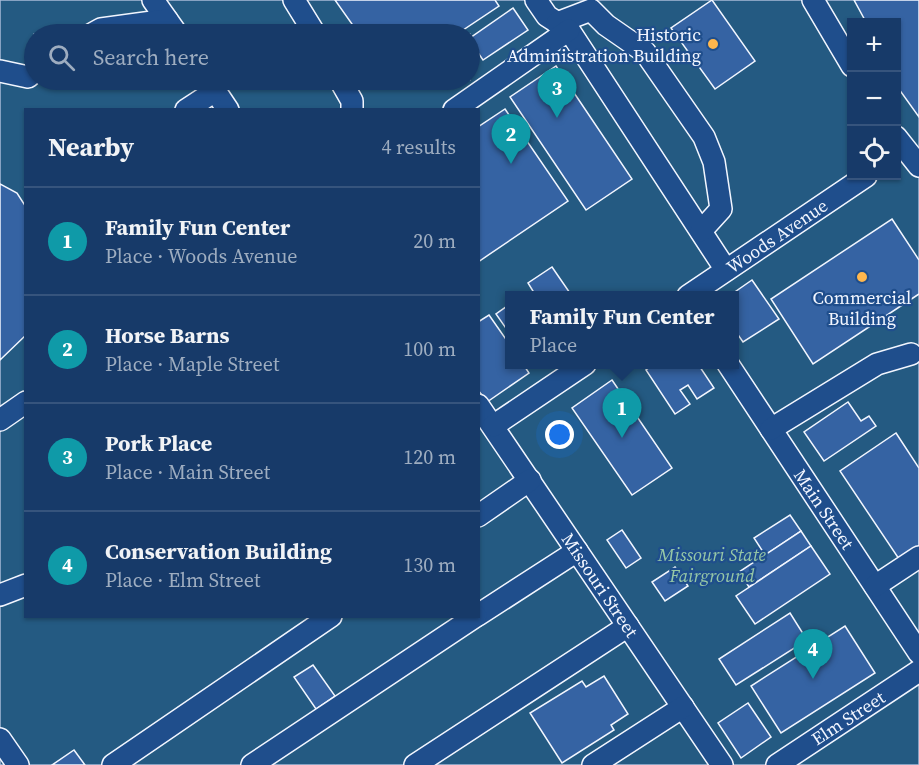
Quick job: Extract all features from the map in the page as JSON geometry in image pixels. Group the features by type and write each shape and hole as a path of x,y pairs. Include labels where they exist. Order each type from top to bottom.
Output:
{"street":[{"path":"153,0 170,24"},
{"path":"294,0 309,24"},
{"path":"536,0 546,16 563,26 726,270"},
{"path":"813,0 847,58"},
{"path":"457,108 563,26 591,10 606,25 645,52 704,137 714,162 721,209 700,231"},
{"path":"0,71 24,76"},
{"path":"188,108 206,90"},
{"path":"214,90 227,108"},
{"path":"346,90 352,101 352,108"},
{"path":"901,149 919,166"},
{"name":"Woods Avenue","path":"695,291 860,180"},
{"path":"771,429 878,364 911,354"},
{"path":"493,426 578,369"},
{"name":"Main Street","path":"731,369 919,653"},
{"path":"0,420 24,403"},
{"name":"Missouri Street","path":"480,408 722,765"},
{"path":"480,515 530,480"},
{"path":"480,614 577,550"},
{"path":"875,586 919,557"},
{"path":"0,596 24,586"},
{"path":"113,765 328,618"},
{"path":"252,765 474,618"},
{"path":"415,765 628,626"},
{"name":"Elm Street","path":"777,765 919,671"},
{"path":"593,765 683,707"}],"green space":[{"name":"Missouri State Fairground","path":"0,0 919,0 919,765 0,765"}],"building":[{"path":"335,0 495,0 499,6 472,24 352,24"},
{"name":"Historic Administration Building","path":"712,0 755,61 715,89 671,28"},
{"path":"854,0 919,0 919,117 901,92 901,18 864,18"},
{"path":"513,8 528,30 483,60 480,56 480,31"},
{"path":"556,66 632,179 586,210 510,97"},
{"path":"505,109 568,201 480,261 480,126"},
{"path":"0,184 17,193 24,204 24,337 0,360"},
{"name":"Commercial Building","path":"892,219 919,260 919,294 813,364 771,299"},
{"path":"552,267 569,291 533,291 528,283"},
{"path":"752,280 779,319 743,342 739,336 739,291 736,291"},
{"path":"505,308 505,327 496,314"},
{"path":"489,315 505,338 505,369 526,369 529,373 487,402 480,393 480,321"},
{"path":"701,369 714,388 697,399 688,385 680,390 690,404 675,414 646,370"},
{"path":"612,380 672,468 632,495 572,408"},
{"path":"848,402 861,421 869,416 876,426 824,461 804,432"},
{"path":"896,433 919,468 919,546 899,559 840,471"},
{"path":"790,515 801,531 765,555 754,538"},
{"path":"622,530 641,558 626,568 607,540"},
{"path":"801,531 811,546 749,587 739,572"},
{"path":"811,546 830,574 755,624 736,596"},
{"path":"675,567 688,586 665,601 652,582"},
{"path":"790,613 807,640 736,685 719,659"},
{"path":"845,626 875,673 781,733 751,686"},
{"path":"313,665 335,696 316,709 294,677"},
{"path":"604,676 628,714 611,725 614,730 562,763 530,713 582,681 586,687"},
{"path":"748,703 771,737 741,758 718,723"},
{"path":"74,750 85,765 52,765"}],"place":[{"name":"Historic Administration Building","path":"713,44"},
{"name":"Pork Place","path":"557,118"},
{"name":"Horse Barns","path":"511,164"},
{"name":"Commercial Building","path":"862,277"},
{"name":"Family Fun Center","path":"622,438"},
{"name":"Conservation Building","path":"813,679"}]}
